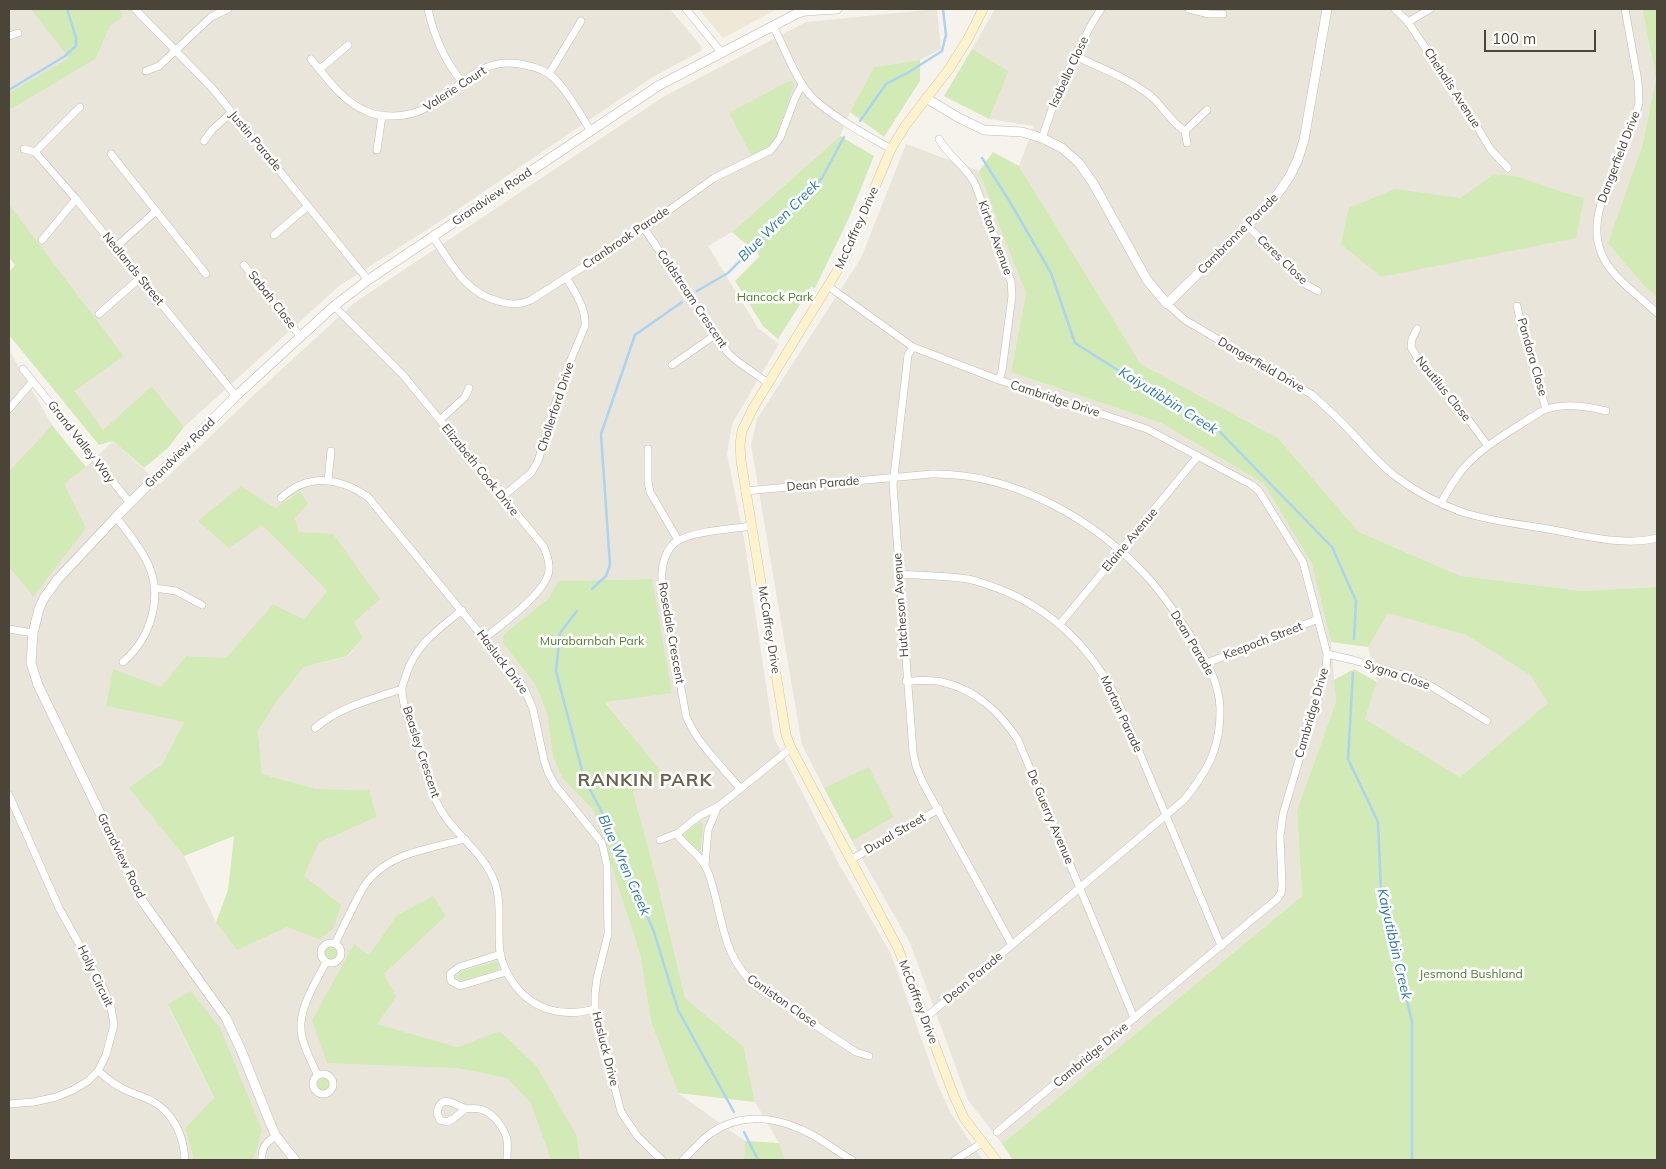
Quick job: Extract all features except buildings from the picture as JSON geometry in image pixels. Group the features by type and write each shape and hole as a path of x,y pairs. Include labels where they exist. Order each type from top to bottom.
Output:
{"main road":[{"name":"McCaffrey Drive","path":"982,9 968,40 949,69 905,126 891,149 845,258 768,383 742,431 740,445 745,491 786,735 790,748 852,859 898,948 964,1118 996,1160"}],"street":[{"name":"Justin Parade","path":"135,9 213,90 368,280"},
{"path":"146,70 159,66 211,17 228,9"},
{"path":"428,9 442,52 450,68 462,82"},
{"path":"686,9 721,52"},
{"name":"Grandview Road","path":"295,1160 276,1136 226,1018 143,902 38,685 31,663 32,633 39,609 50,589 116,517 236,396 334,306 368,280 658,86 721,52 805,12 837,9"},
{"name":"Isabella Close","path":"1042,138 1059,89 1101,9"},
{"path":"1189,9 1209,14 1223,14"},
{"name":"Cambronne Parade","path":"1167,304 1274,199 1290,176 1304,140 1327,9"},
{"name":"Chehalis Avenue","path":"1395,9 1408,22 1467,110 1491,150 1508,168"},
{"path":"1408,22 1430,9"},
{"name":"Dangerfield Drive","path":"1625,9 1638,81 1639,103 1634,121 1598,214 1598,246 1609,268 1622,283 1657,313"},
{"path":"549,74 581,21"},
{"path":"773,26 802,85 813,99 827,110 891,149"},
{"path":"9,36 18,33"},
{"path":"320,69 348,46"},
{"path":"1075,56 1135,85 1153,98 1176,125 1185,131 1187,143"},
{"name":"Valerie Court","path":"311,59 346,99 366,111 382,116 408,115 420,112 439,102 462,82 483,68 506,62 534,66 549,74 567,94 590,130"},
{"name":"Cranbrook Parade","path":"433,237 466,284 475,292 492,300 510,305 520,305 532,300 644,228 714,178 771,150 780,138 802,85"},
{"name":"Dangerfield Drive","path":"926,98 959,118 984,130 1022,132 1042,138 1062,148 1079,163 1093,183 1147,280 1167,304 1185,320 1311,394 1376,459 1395,476 1413,488 1462,512 1485,518 1572,534 1634,542 1657,538"},
{"path":"24,149 35,152 80,107"},
{"path":"1185,131 1207,110"},
{"path":"204,141 212,130 231,113"},
{"path":"377,150 382,116"},
{"name":"Kirton Avenue","path":"939,139 942,146 968,172 975,184 1011,281 1012,296 999,380"},
{"name":"Nedlands Street","path":"35,152 76,199 236,396"},
{"path":"111,154 206,274"},
{"path":"42,240 76,199"},
{"path":"274,234 308,206"},
{"path":"116,248 156,211"},
{"name":"Ceres Close","path":"1248,226 1305,284 1318,291"},
{"name":"Coldstream Crescent","path":"644,228 715,336 732,358 768,383"},
{"name":"Sabah Close","path":"244,264 300,336"},
{"name":"Chollerford Drive","path":"502,497 532,473 538,461 564,376 585,326 581,302 566,277"},
{"path":"99,314 140,278"},
{"path":"828,286 912,348"},
{"name":"Elizabeth Cook Drive","path":"334,306 403,375 544,547 549,559 550,571 546,581 535,595 485,638"},
{"name":"Pandora Close","path":"1517,306 1546,409"},
{"name":"Nautilus Close","path":"1417,329 1412,339 1411,347 1418,359 1488,446"},
{"path":"672,365 715,336"},
{"name":"Cambridge Drive","path":"912,348 999,380 1147,429 1252,484 1259,491 1302,562 1327,654 1326,669 1280,826 1281,893 1278,899 997,1132"},
{"name":"Hutcheson Avenue","path":"912,348 908,355 893,478 906,681 913,752 922,780 1012,945"},
{"name":"Grand Valley Way","path":"23,369 130,503"},
{"path":"9,409 33,381"},
{"path":"440,420 466,397 469,388"},
{"path":"1441,503 1460,472 1488,446 1546,409 1566,406 1588,407 1606,411"},
{"path":"648,449 648,482 650,492 678,540 693,535 752,526"},
{"path":"328,480 331,451"},
{"name":"Elaine Avenue","path":"1060,624 1198,456"},
{"name":"Dean Parade","path":"745,491 956,474 983,478 1012,487 1050,504 1087,525 1120,551 1151,581 1172,609 1207,663 1217,688 1220,707 1216,746 1209,766 1184,800 925,1018"},
{"name":"Hasluck Drive","path":"281,498 289,490 303,484 328,480 344,484 368,497 485,638 528,694 544,760 555,785 598,838 605,853 608,934 597,978 595,1010 621,1112 638,1137 662,1160"},
{"path":"116,517 146,558 155,588 153,612 148,627 141,643 133,654 123,662"},
{"name":"Rosedale Crescent","path":"678,540 665,556 661,568 686,716 690,727 740,788"},
{"name":"Morton Parade","path":"899,574 968,579 1019,597 1060,624 1094,659 1112,689 1222,946"},
{"path":"155,588 176,591 202,605"},
{"name":"Beasley Crescent","path":"462,610 420,646 407,671 402,689 433,794 444,814 482,859 494,880 499,914 500,954 506,972 520,993 536,1005 555,1011 595,1010"},
{"name":"Keepoch Street","path":"1207,663 1318,619"},
{"path":"9,629 32,633"},
{"name":"Sygna Close","path":"1327,654 1413,678 1437,689 1487,721"},
{"name":"De Guerry Avenue","path":"906,681 940,681 962,688 986,702 1002,718 1018,740 1135,1018"},
{"path":"315,728 339,711 402,689"},
{"name":"Coniston Close","path":"660,840 678,833 700,816 718,806 790,748"},
{"name":"Holly Circuit","path":"9,795 12,810 111,1007 114,1026 106,1055 98,1071 88,1081 56,1097 34,1102 9,1104"},
{"name":"Coniston Close","path":"705,865 708,830 718,806"},
{"name":"Duval Street","path":"852,859 939,810"},
{"name":"Coniston Close","path":"678,833 682,841 705,865 712,884 728,949 745,976 757,987 856,1052 869,1056"},
{"path":"335,944 364,887 388,863 401,857 465,840"},
{"path":"328,943 335,944 340,948 340,958 332,963 326,962 322,957 321,950 328,943"},
{"path":"500,954 459,967 450,974 451,981 460,986 506,972"},
{"path":"317,1074 302,1038 301,1022 304,1009 326,962"},
{"path":"98,1071 118,1086 153,1102 163,1109 172,1119 180,1135 185,1160"},
{"path":"465,1109 483,1110 495,1119 507,1140 506,1160"},
{"path":"683,1160 718,1128 737,1121 758,1118 770,1118 794,1126 819,1138 852,1160"},
{"path":"262,1160 262,1150 267,1142 276,1136"},
{"path":"955,1160 982,1143"}],"shaded area":[{"path":"9,9 670,9 702,47 701,51 651,78 442,220 339,286 184,427 152,386 103,431 75,391 124,356 9,204"},
{"path":"699,9 778,9 723,38"},
{"path":"937,9 941,49 920,60 874,67 850,112 840,136 732,232 708,246 758,328 779,344 732,424 727,454 744,538 774,738 839,864 891,954 936,1080 950,1112 983,1160 785,1160 779,1143 755,1102 744,1047 685,998 656,876 633,792 662,773 605,701 652,579 559,581 549,598 505,633 503,643 534,683 541,698 547,714 553,757 563,779 593,810 640,954 651,1022 678,1093 745,1141 744,1160 580,1160 577,1136 501,1031 458,1047 376,1024 384,974 446,916 396,916 369,955 354,945 312,1020 456,1068 508,1078 530,1102 550,1160 249,1160 254,1158 169,1007 214,1099 185,1128 193,1156 192,1160 9,1160 9,567 32,596 64,484 86,467 113,441 160,484 354,303 663,97 806,22","holes":["300,491 295,518 299,532 363,638 348,656 304,667 278,700 258,731 262,774 317,789 369,790 377,817 319,843 304,876 216,922 184,856 130,788 162,764 184,722 107,706 113,669 161,688 186,656 226,659 273,604 304,619 327,591 262,525 275,508"]},
{"path":"995,9 1642,9 1656,78 1642,147 1647,289 1657,297 1657,587 1583,591 1461,576 1359,532 1278,438 1141,364 1019,166 1034,126 989,119 1009,71 972,49"},
{"path":"906,144 979,171 1026,293 1011,372 1163,424 1264,484 1312,564 1331,642 1336,702 1297,810 1302,896 1002,1144 968,1100 910,943 852,841 894,817 869,768 824,788 802,745 751,445 757,419 861,258"},
{"path":"9,350 52,425 9,471"},
{"path":"1387,612 1466,635 1530,675 1549,703 1460,777 1365,719 1377,682 1368,647"}],"green space":[{"path":"31,9 119,9 123,16 110,26 95,59 9,110 9,93 69,58"},
{"path":"1642,9 1657,9 1657,297 1647,289 1608,243 1642,147 1656,78"},
{"path":"972,49 1009,71 989,119 944,96"},
{"path":"920,60 920,81 884,137 850,112 874,67"},
{"path":"791,80 794,85 775,141 752,156 729,113"},
{"name":"Hancock Park","path":"840,136 874,156 848,220 815,288 811,287 778,339 763,326 735,281 760,256 732,232"},
{"name":"Jesmond Bushland","path":"993,152 1019,166 1141,364 1278,438 1359,532 1461,576 1583,591 1657,587 1657,1160 1013,1160 1002,1144 1302,896 1297,810 1336,702 1334,680 1354,669 1377,682 1365,719 1460,777 1548,703 1530,675 1466,635 1388,613 1368,647 1331,642 1312,564 1264,484 1163,424 1011,372 1026,293 979,171"},
{"path":"1494,174 1519,177 1584,198 1576,238 1381,277 1341,244 1349,208 1395,189 1461,198"},
{"path":"9,204 124,356 75,391 103,430 152,386 184,427 167,449 144,468 113,441 99,445 9,335 9,272 15,265 9,257"},
{"path":"52,425 86,467 64,484 86,528 33,597 9,567 9,471"},
{"path":"241,486 275,508 300,491 308,504 295,518 299,532 333,534 380,599 354,622 363,638 347,656 304,667 278,700 258,731 262,774 317,789 369,790 377,817 319,843 304,876 341,905 333,929 319,939 287,927 237,950 216,922 228,890 234,836 184,856 129,788 162,764 184,722 106,706 113,669 161,687 186,656 226,658 273,604 304,619 327,591 262,525 229,548 198,521"},
{"name":"Murabarnbah Park","path":"652,579 672,693 605,702 665,776 633,792 656,876 685,998 744,1047 755,1102 678,1093 651,1022 640,954 593,810 563,779 553,757 547,714 541,698 534,683 503,643 505,633 549,598 558,581"},
{"path":"869,767 894,817 852,841 824,788"},
{"path":"700,822 703,824 701,848 698,852 684,836 686,832"},
{"path":"433,896 446,916 384,974 396,997 377,1024 458,1047 500,1031 537,1067 577,1136 580,1160 550,1160 530,1102 507,1078 456,1068 327,1063 312,1020 354,944 369,955 396,916"},
{"path":"331,946 336,948 338,953 336,958 331,960 326,958 324,953 326,948"},
{"path":"498,962 500,965 499,969 461,981 457,977 460,972"},
{"path":"191,991 220,1028 262,1130 254,1158 249,1160 192,1160 193,1156 185,1128 214,1098 168,1004"},
{"path":"320,1076 326,1076 331,1081 329,1090 320,1092 315,1087 315,1081"},
{"path":"745,1141 779,1143 785,1160 744,1160"}],"waterway":[{"path":"9,90 65,56 76,46 76,38 67,9"},
{"name":"Blue Wren Creek","path":"860,121 886,84 942,51 946,35 943,9"},
{"name":"Blue Wren Creek","path":"697,291 728,273 822,178 844,137"},
{"name":"Kaiyutibbin Creek","path":"982,158 1051,273 1075,343 1218,430 1332,547 1356,601 1354,639"},
{"name":"Blue Wren Creek","path":"592,589 606,576 610,565 601,434 635,335 682,302"},
{"name":"Blue Wren Creek","path":"577,611 560,633 556,671 584,778 607,822 654,932 678,1010 734,1112"},
{"name":"Kaiyutibbin Creek","path":"1353,673 1348,759 1378,822 1381,890 1412,1022 1412,1160"},
{"name":"Blue Wren Creek","path":"744,1132 758,1160"}],"district":[{"name":"RANKIN PARK","path":"645,781"}]}
